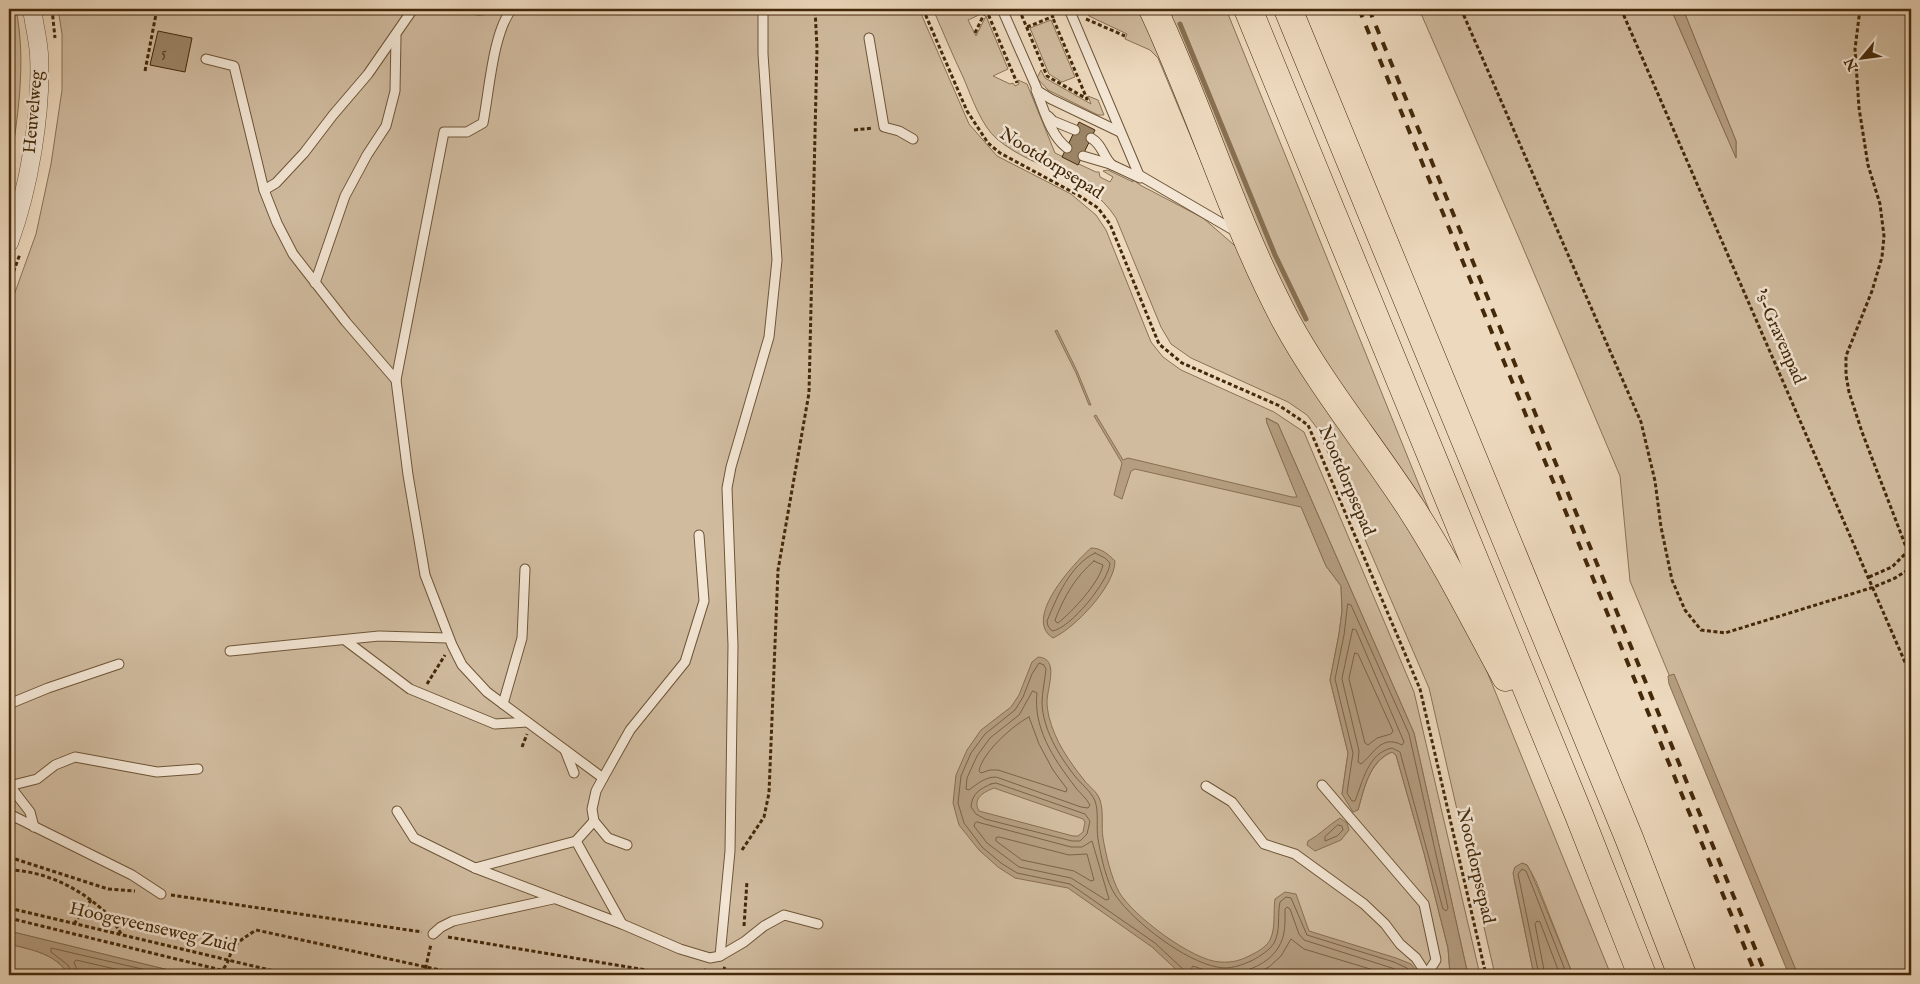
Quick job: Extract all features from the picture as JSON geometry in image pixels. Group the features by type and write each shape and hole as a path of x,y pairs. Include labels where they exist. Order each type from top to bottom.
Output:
{"highway":[{"path":"1153,9 1249,241 1267,282 1299,343 1437,549 1579,815"},
{"path":"1248,9 1579,815 1642,975"},
{"path":"1288,9 1615,804 1682,975"}],"street":[{"name":"Heuvelweg","path":"9,243 30,162 38,109 39,54 32,9"}],"lane":[{"path":"264,190 276,183 304,153 333,114 368,74 413,9"},
{"path":"471,9 492,9"},
{"path":"512,9 506,16 496,49 483,123 468,132 444,132 396,380 408,474 425,575 450,642 462,665 487,692 603,778"},
{"path":"720,956 730,851 731,804 733,645 728,488 731,467 769,337 777,260 763,54 763,9"},
{"path":"1002,9 1058,140 1067,148"},
{"path":"1069,9 1136,171 1149,183"},
{"path":"315,283 345,196 367,155 386,126 395,92 396,36"},
{"path":"869,38 884,127 899,131 913,140"},
{"path":"206,59 234,66 264,190 277,223 293,254 396,380"},
{"path":"1032,80 1038,91 1044,96 1120,132"},
{"path":"1044,110 1051,120 1075,130"},
{"path":"1091,138 1099,143 1108,161 1113,165"},
{"path":"1083,156 1113,165 1149,183 1210,215 1249,241"},
{"path":"627,845 608,838 594,822 592,809 596,791 630,730 685,662 704,601 699,535"},
{"path":"503,704 522,638 525,569"},
{"path":"230,651 379,636 450,642"},
{"path":"345,640 410,689 495,724 527,722"},
{"path":"9,704 48,688 119,664"},
{"path":"564,749 574,773"},
{"path":"34,826 30,812 9,786 37,780 55,766 75,757 157,772 198,769"},
{"path":"43,765 55,766"},
{"path":"1206,786 1232,802 1264,844 1295,854 1364,904 1385,924 1400,944 1416,958 1427,975 1436,960 1424,904 1322,785"},
{"path":"397,811 414,838 474,868 622,924 680,949 710,958 720,956 744,942 764,926 784,915 818,924"},
{"path":"9,814 132,875 162,894"},
{"path":"474,868 576,841 594,822"},
{"path":"576,841 622,924"},
{"path":"433,934 452,921 553,899"}],"path":[{"path":"145,71 157,9"},
{"path":"741,851 764,817 770,794 778,570 809,393 818,48 815,9"},
{"name":"Nootdorpsepad","path":"923,9 967,111 988,143 1000,153 1085,199 1098,208 1110,224 1159,344 1182,363 1280,406 1308,426 1420,689 1486,975"},
{"path":"975,33 986,9"},
{"path":"986,9 1017,84"},
{"path":"1019,9 1047,76 1086,99 1052,16"},
{"path":"1461,9 1641,422 1655,481 1661,527 1672,580 1685,610 1701,630 1725,633 1874,586 1895,578 1911,568"},
{"name":"'s-Gravenpad","path":"1621,9 1874,586 1911,676"},
{"path":"1860,9 1855,49 1859,108 1868,165 1880,204 1884,236 1882,258 1872,291 1846,356 1846,375 1849,392 1862,432 1911,560"},
{"path":"854,130 884,127"},
{"path":"1869,577 1892,567 1911,548"},
{"path":"422,694 450,642"},
{"path":"9,856 108,889 162,894 433,934 678,975 704,973 710,958"},
{"path":"9,870 24,870 44,875 78,891 108,914 123,936"},
{"path":"744,942 747,881"},
{"path":"74,924 91,900"},
{"name":"Hoogeveenseweg Zuid","path":"9,908 290,975"},
{"path":"9,918 221,970 227,967 233,950 242,938 256,930 463,975"},
{"path":"424,975 433,934"}],"shaded area":[{"path":"9,9 16,9 21,51 21,72 18,113 9,176"},
{"path":"58,9 919,9 969,124 997,156 1071,194 1096,215 1106,230 1151,342 1163,357 1181,370 1274,412 1304,432 1414,692 1480,975 1468,975 1414,733 1278,424 1267,418 1267,423 1326,566 1341,586 1342,611 1330,680 1348,753 1342,794 1358,810 1365,785 1373,769 1378,762 1392,752 1396,755 1424,853 1448,948 1450,974 189,975 9,931 9,309 36,234 51,164 62,90 62,34"},
{"path":"933,9 983,9 981,14 968,20 976,36 986,16 1008,69 993,76 1010,84 1013,83 1015,86 1019,84 1018,80 1027,84 1055,153 1099,172 1100,177 1110,182 1113,177 1103,171 1108,170 1133,182 1131,178 1140,185 1203,218 1241,251 1319,386 1468,625 1611,975 1573,975 1536,881 1527,865 1522,863 1514,879 1534,975 1495,975 1429,688 1317,428 1307,415 1288,402 1191,358 1171,344 1161,327 1116,218 1104,203 1090,191 1060,173 1012,150 992,134 977,111"},
{"path":"1085,9 1146,9 1223,214 1158,58 1150,50 1125,39 1127,34 1089,16"},
{"path":"1160,9 1226,9 1445,549 1310,351"},
{"path":"1419,9 1671,9 1736,157 1736,141 1683,9 1911,9 1911,975 1794,975 1630,581 1620,476"},
{"path":"1051,20 1075,77 1062,82 1049,74 1030,28"},
{"path":"1041,70 1045,78 1091,104 1088,96 1098,100 1104,115 1098,115 1048,90 1037,78"},
{"path":"9,944 50,957 69,975 9,975"}],"water":[{"path":"1671,9 1683,9 1736,141 1736,158"},
{"path":"1057,330 1091,405 1089,405 1076,373 1055,331"},
{"path":"1096,415 1123,460 1128,458 1297,497 1266,418 1278,424 1414,733 1468,975 1437,975 1438,973 1450,974 1448,948 1424,853 1396,755 1392,752 1384,756 1373,769 1365,785 1358,810 1353,812 1342,794 1348,753 1330,680 1342,611 1341,586 1326,566 1301,507 1135,469 1131,471 1122,499 1114,495 1122,463 1094,416"},
{"path":"1091,548 1104,552 1115,561 1113,571 1101,594 1092,605 1072,625 1053,638 1045,629 1043,618 1047,605 1063,578"},
{"path":"1038,657 1049,662 1051,675 1047,704 1052,726 1068,758 1100,800 1104,845 1116,886 1126,902 1150,924 1180,946 1208,960 1220,962 1233,961 1249,956 1267,944 1273,930 1275,899 1285,892 1296,894 1309,931 1396,958 1411,964 1420,975 1182,975 1152,947 1068,888 1015,878 998,867 979,850 959,825 953,803 956,775 967,750 981,730 1011,707 1019,695 1032,662","holes":["994,788 1083,819 1085,822 1083,832 1078,836 1073,836 979,811 977,802 980,796"]},
{"path":"1674,674 1798,975 1789,975 1669,684 1668,676"},
{"path":"1340,818 1347,823 1349,830 1341,840 1315,851 1307,845 1308,841"},
{"path":"1522,863 1527,865 1531,872 1573,975 1534,975 1513,873 1515,867"},
{"path":"9,931 189,975 69,975 50,957 9,944"}],"building":[{"path":"158,31 192,38 185,72 150,65"},
{"path":"1079,122 1095,130 1078,165 1062,157"}],"waterway":[{"path":"1180,24 1275,255 1306,319"}],"railway":[{"path":"1359,9 1756,975"},
{"path":"1369,9 1766,975"}]}
